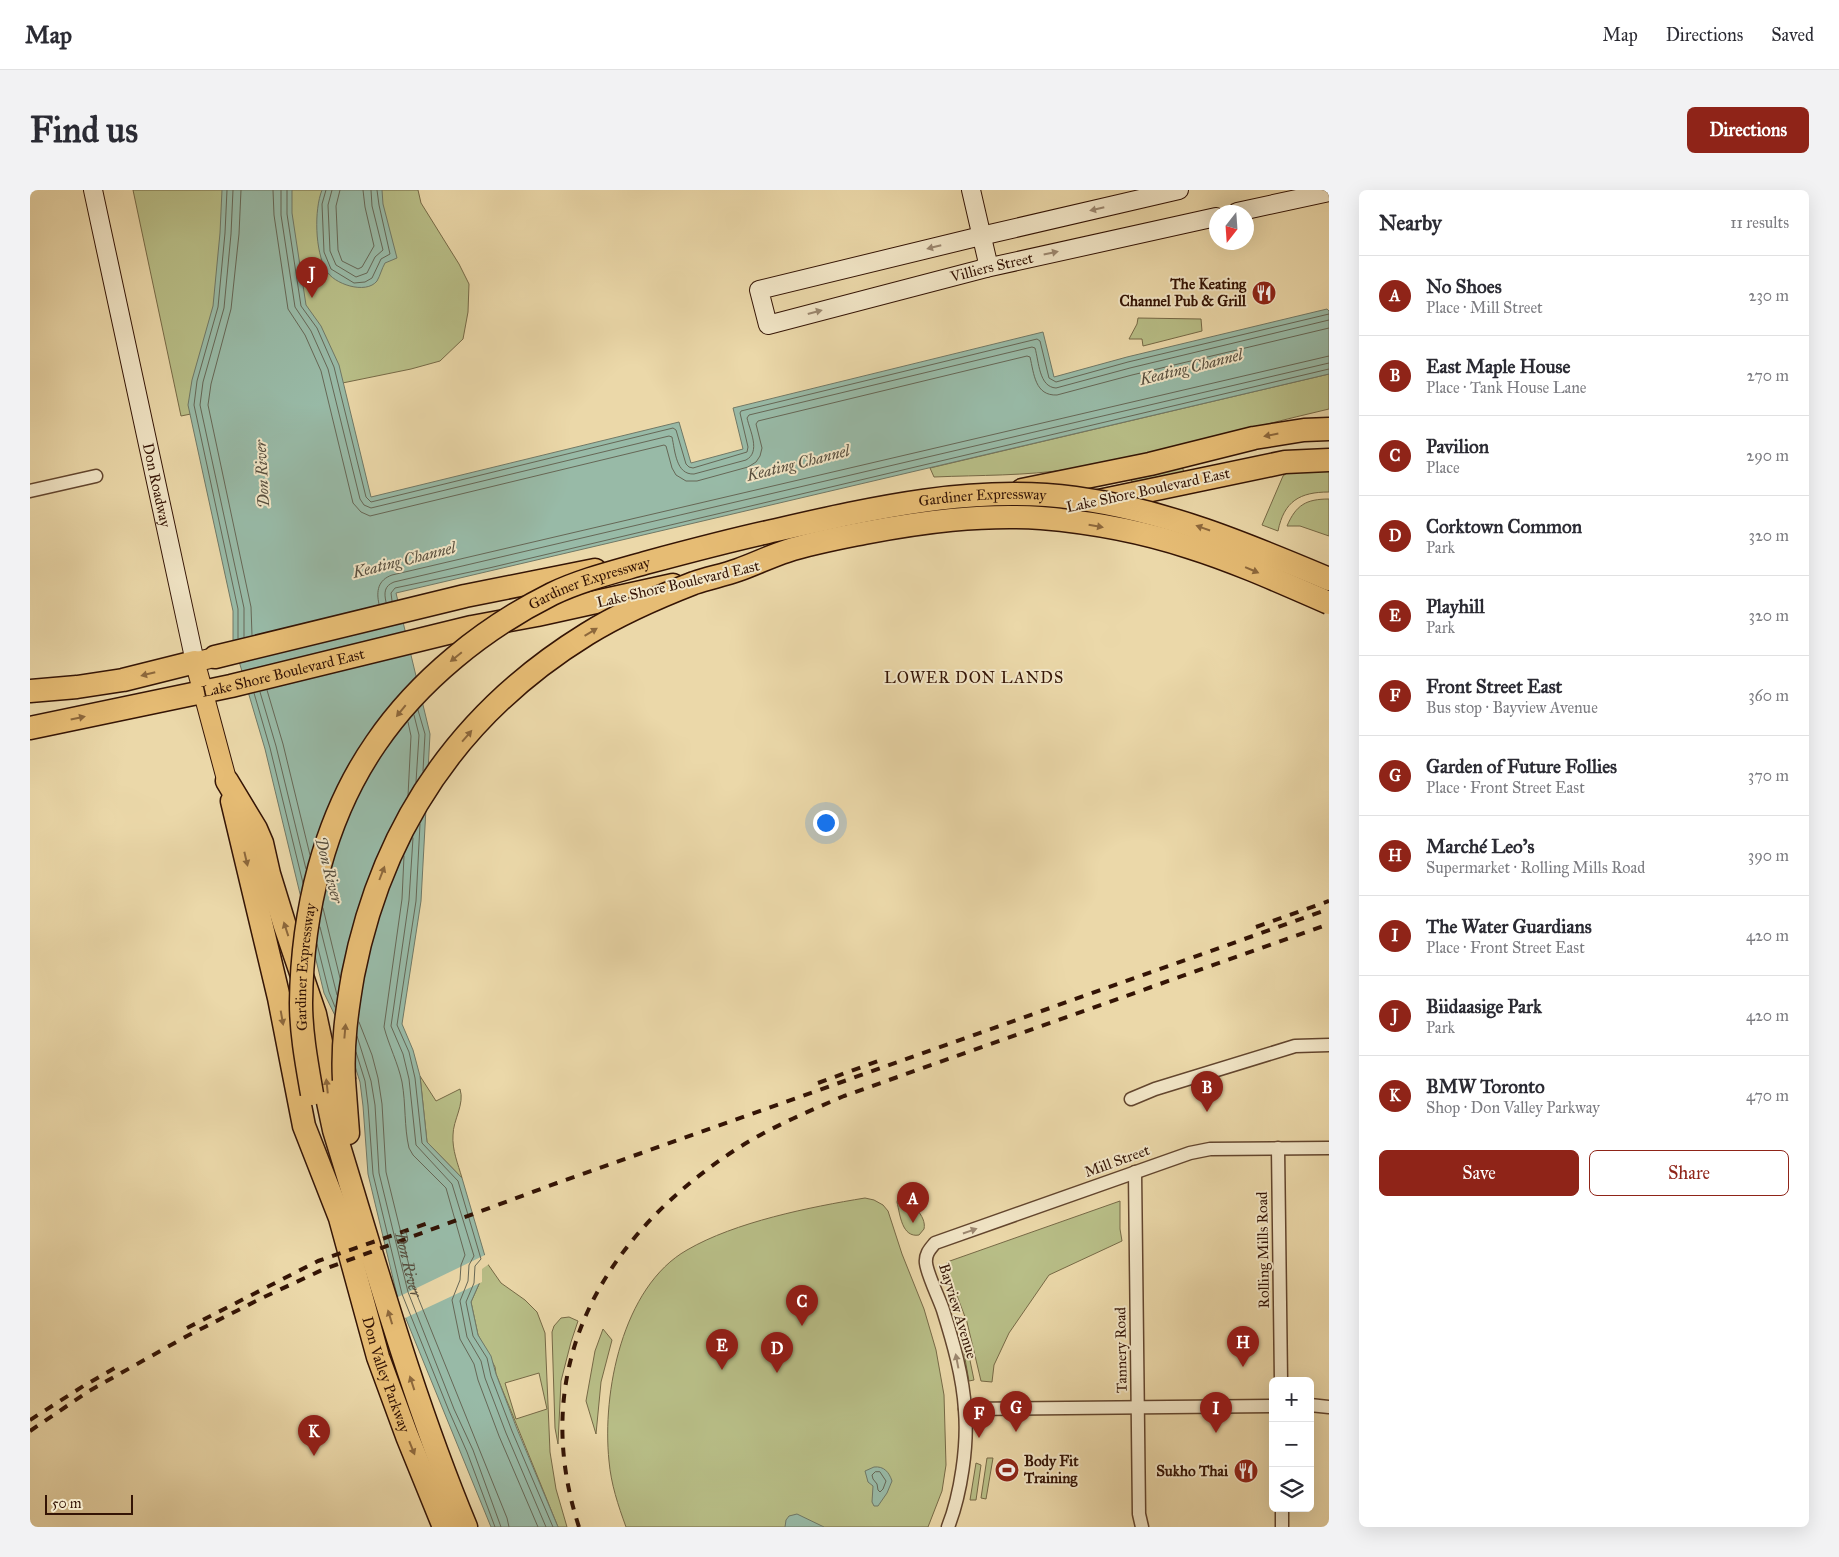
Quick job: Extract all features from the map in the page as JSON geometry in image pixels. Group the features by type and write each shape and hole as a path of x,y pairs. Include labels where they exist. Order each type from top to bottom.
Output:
{"highway":[{"name":"Lake Shore Boulevard East","path":"30,691 77,687 123,680 465,596 931,498 1011,493 1150,464 1275,434 1304,430 1329,430"},
{"path":"1195,453 1262,467"},
{"name":"Lake Shore Boulevard East","path":"30,728 231,686 472,627 537,615 852,545 1105,500 1285,462 1329,460"},
{"name":"Gardiner Expressway","path":"350,1218 312,1094 301,1006 303,954 312,897 328,838 349,791 375,744 404,706 452,660 482,636 555,593 608,573 704,547 819,520 905,502 958,496 1024,494 1072,497 1126,506 1158,514 1244,543 1329,579"},
{"name":"Gardiner Expressway","path":"350,1218 350,1151 343,1055 347,1008 368,912 395,842 430,782 448,757 494,706 521,681 588,634 638,607 695,583 788,551 844,537 929,522 1009,517 1057,520 1122,530 1185,545 1244,567 1329,603"},
{"path":"227,781 256,829 262,843 285,926 315,1014 324,1056 328,1102 350,1218"},
{"path":"227,781 278,998 304,1126 350,1218"},
{"name":"Don Valley Parkway","path":"350,1218 378,1357 407,1436 444,1527"},
{"name":"Don Valley Parkway","path":"350,1218 466,1527"}],"main road":[{"name":"Don Roadway","path":"205,660 202,692 227,781"}],"street":[{"name":"Don Roadway","path":"93,190 205,660"},
{"path":"971,190 987,259 986,268"},
{"path":"981,236 1178,190"},
{"path":"1254,208 1329,192"},
{"name":"Villiers Street","path":"981,236 759,290 768,325 986,268 1209,219"},
{"path":"30,491 96,476"},
{"path":"1131,1099 1155,1089 1296,1046 1329,1045"},
{"name":"Rolling Mills Road","path":"1278,1148 1281,1377"},
{"name":"Mill Street","path":"927,1252 940,1241 1190,1153 1202,1150 1329,1148"},
{"name":"Tannery Road","path":"1135,1172 1139,1514 1142,1527"},
{"name":"Bayview Avenue","path":"927,1252 926,1263 943,1308 957,1357 965,1409 966,1427 962,1465 955,1506 948,1527"},
{"path":"1314,1405 1329,1407"},
{"path":"965,1409 1269,1406"},
{"path":"1282,1512 1282,1527"}],"green space":[{"path":"133,190 418,190 421,203 459,264 469,284 468,312 463,339 440,361 411,369 181,416"},
{"path":"1138,318 1201,319 1202,331 1143,346 1142,339 1129,339"},
{"path":"1329,374 1329,409 1168,449 1103,463 1037,473 934,477 930,468"},
{"path":"1182,466 1185,476 1134,487 1131,479"},
{"path":"1329,469 1329,492 1310,494 1295,500 1284,512 1278,531 1262,525 1283,476 1287,473"},
{"path":"1329,499 1329,536 1300,526 1287,526 1298,508 1314,500"},
{"path":"420,1076 436,1101 460,1089 461,1100 454,1129 453,1146 462,1178 427,1142"},
{"path":"865,1198 883,1205 888,1211 902,1254 924,1309 936,1350 944,1395 946,1465 942,1491 928,1527 626,1527 615,1494 610,1470 609,1405 613,1374 621,1344 632,1315 646,1289 665,1267 687,1250 727,1231 773,1217"},
{"path":"898,1198 903,1199 917,1209 923,1219 924,1229 919,1235 913,1235 905,1229 899,1213"},
{"path":"1120,1201 1122,1241 1049,1275 1009,1333 994,1365 992,1382 981,1381 967,1322 946,1267 947,1262"},
{"path":"487,1263 501,1283 525,1300 537,1312 545,1333 550,1452 556,1489 567,1527 558,1527 496,1374 495,1367 478,1335 471,1302 479,1284 479,1268","holes":["539,1373 547,1409 516,1419 505,1383"]},
{"path":"569,1317 578,1321 561,1381 558,1444 555,1428 552,1332 554,1326 561,1318"},
{"path":"603,1329 612,1340 601,1382 596,1434 586,1401 595,1351"},
{"path":"966,1341 974,1380 969,1381 962,1342"},
{"path":"987,1458 993,1458 986,1499 981,1498"},
{"path":"976,1463 981,1465 976,1500 970,1500"}],"water":[{"path":"222,190 292,190 292,213 306,305 321,326 339,365 371,497 679,422 691,463 743,449 733,408 1043,332 1054,377 1127,357 1327,309 1329,311 1329,374 396,593 430,734 421,901 402,1024 413,1050 420,1076 427,1142 462,1178 487,1263 479,1268 479,1284 471,1302 478,1335 491,1356 517,1429 558,1527 491,1527 397,1295 368,1174 360,1082 346,1038 324,993 265,749 233,641 233,611 188,405 192,380 213,306"},
{"path":"322,190 382,190 383,204 397,258 385,263 377,281 372,285 365,287 350,286 335,280 326,270 322,262 317,230 319,198"},
{"path":"874,1467 886,1470 892,1481 887,1493 878,1506 874,1506 872,1502 873,1486 868,1482 865,1471"},
{"path":"797,1514 824,1527 785,1527 789,1516"}],"pier":[{"path":"487,1254 489,1264 482,1269 482,1282 403,1319 396,1298"}],"railway":[{"path":"1256,927 1329,901"},
{"path":"30,1431 89,1391 187,1336 322,1270 557,1183 1329,909"},
{"path":"579,1527 565,1469 563,1413 570,1361 588,1312 613,1266 647,1223 688,1185 748,1142 788,1121 844,1096 1329,924"},
{"path":"818,1083 881,1060"},
{"path":"187,1328 318,1261 434,1221"},
{"path":"30,1420 115,1368"}],"place":[{"name":"The Keating Channel Pub & Grill","path":"1264,293"},
{"name":"Biidaasige Park","path":"312,298"},
{"name":"East Maple House","path":"1207,1112"},
{"name":"No Shoes","path":"913,1223"},
{"name":"Pavilion","path":"802,1326"},
{"name":"Marché Leo’s","path":"1243,1367"},
{"name":"Playhill","path":"722,1370"},
{"name":"Corktown Common","path":"777,1373"},
{"name":"Garden of Future Follies","path":"1016,1432"},
{"name":"The Water Guardians","path":"1216,1433"},
{"name":"Front Street East","path":"979,1438"},
{"name":"BMW Toronto","path":"314,1456"},
{"name":"Body Fit Training","path":"1007,1470"},
{"name":"Sukho Thai","path":"1246,1471"}],"district":[{"name":"LOWER DON LANDS","path":"974,677"}],"water label":[{"name":"Keating Channel","path":"1191,367"},
{"name":"Keating Channel","path":"798,463"},
{"name":"Don River","path":"262,474"},
{"name":"Keating Channel","path":"404,560"},
{"name":"Don River","path":"329,870"},
{"name":"Don River","path":"410,1263"}]}
